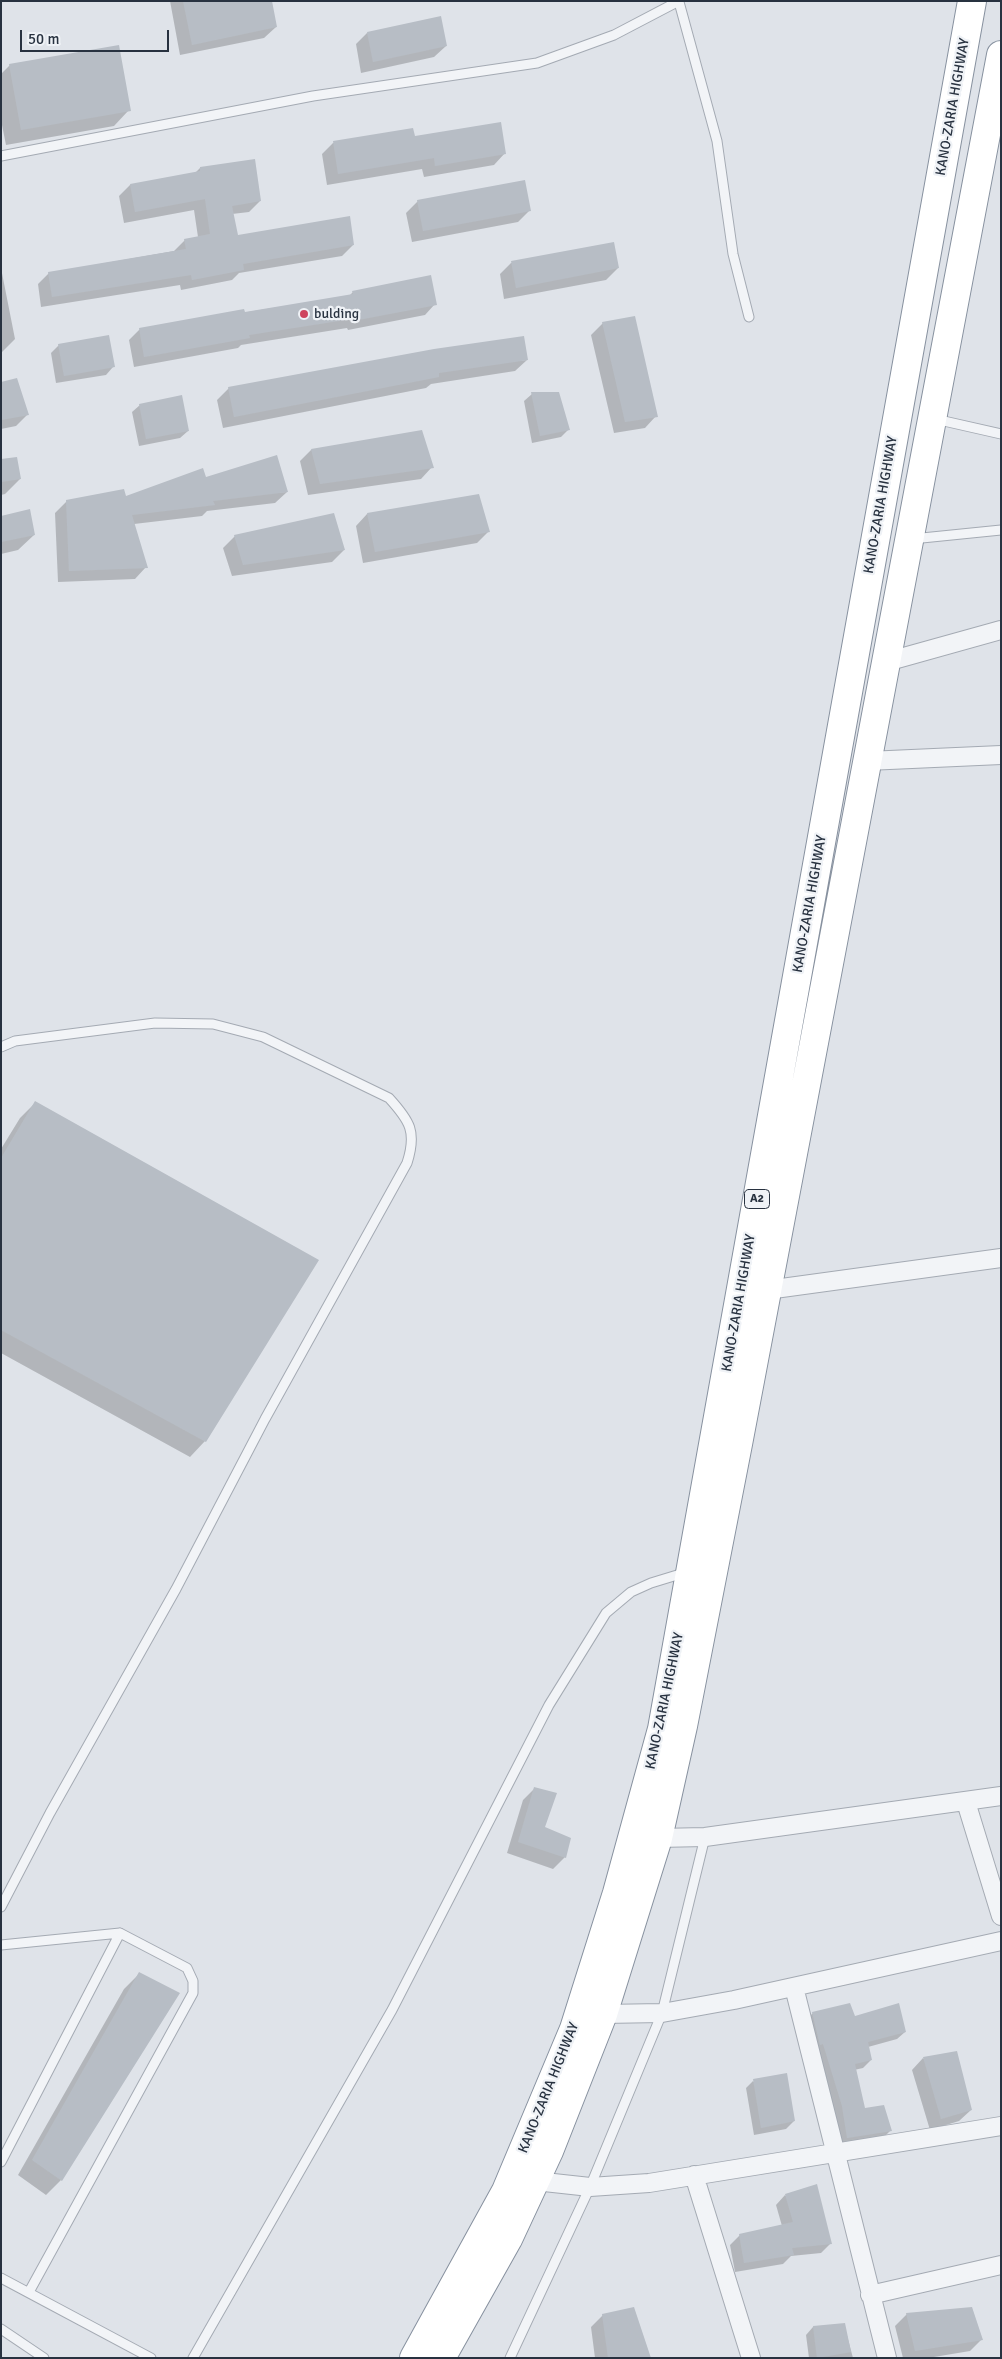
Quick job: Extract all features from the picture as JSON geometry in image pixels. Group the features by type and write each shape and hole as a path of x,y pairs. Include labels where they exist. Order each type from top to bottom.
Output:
{"highway":[{"name":"KANO-ZARIA HIGHWAY","path":"414,2358 506,2191 574,2029 617,1893 662,1729 972,1"},
{"name":"KANO-ZARIA HIGHWAY","path":"441,2358 508,2239 535,2181 603,2014 658,1838 683,1726 932,418 996,101 1001,55"}],"street":[{"path":"886,662 1001,630"},
{"path":"867,761 1001,755"},
{"path":"767,1290 1001,1258"},
{"path":"658,1838 705,1837 1001,1796"},
{"path":"966,1802 1001,1916"},
{"path":"603,2014 662,2013 794,1987 1001,1941"},
{"path":"794,1987 834,2153 887,2358"},
{"path":"535,2181 590,2187 649,2183 1001,2126"},
{"path":"694,2175 751,2358"},
{"path":"870,2295 1001,2265"}],"lane":[{"path":"1,156 313,96 536,63 614,35 679,2 717,141 732,254 749,316"},
{"path":"932,418 1001,434"},
{"path":"909,540 1001,530"},
{"path":"1,1046 14,1041 155,1023 213,1024 263,1037 389,1098 401,1112 412,1130 413,1139 407,1162 265,1418 176,1588 50,1813 1,1907"},
{"path":"193,2358 392,2010 549,1705 606,1612 631,1592 651,1583 691,1570"},
{"path":"510,2358 590,2187 662,2013 705,1837"},
{"path":"1,2162 120,1934"},
{"path":"1,1945 120,1934 188,1968 193,1981 193,1993 29,2292"},
{"path":"1,2278 151,2358"},
{"path":"1,2329 44,2358"}],"building":[{"path":"183,1 272,1 277,27 192,45"},
{"path":"441,16 447,46 373,62 367,32"},
{"path":"119,45 131,111 21,130 9,64"},
{"path":"501,122 506,154 435,166 434,158 338,174 333,141 413,128 415,136"},
{"path":"255,159 261,201 232,206 238,235 350,216 354,245 243,264 244,270 192,280 191,275 52,297 48,272 186,249 184,239 210,234 205,199 135,212 130,184 200,171 200,167"},
{"path":"525,180 531,211 423,231 417,200"},
{"path":"614,242 619,268 516,288 511,261"},
{"path":"431,275 437,305 358,320 358,318 249,335 250,338 144,357 139,328 244,309 245,312 353,294 352,291"},
{"path":"635,316 658,417 625,422 602,322"},
{"path":"109,335 115,367 64,376 58,344"},
{"path":"524,336 528,360 439,373 439,377 234,417 228,387 434,349"},
{"path":"17,378 29,415 1,420 1,382"},
{"path":"531,392 559,392 570,430 540,436"},
{"path":"182,395 189,431 146,439 139,404"},
{"path":"422,430 434,468 320,484 311,449"},
{"path":"277,455 288,492 213,501 215,505 132,515 148,568 69,571 66,500 124,489 126,496 203,468 206,477"},
{"path":"17,457 21,479 1,482 1,459"},
{"path":"479,494 490,532 375,552 367,513"},
{"path":"30,509 35,535 1,542 1,516"},
{"path":"334,513 345,550 243,565 234,535"},
{"path":"35,1101 319,1260 206,1442 1,1330 1,1158"},
{"path":"534,1787 557,1793 545,1827 571,1838 566,1858 518,1842"},
{"path":"139,1972 180,1993 62,2181 32,2160"},
{"path":"850,2003 855,2016 899,2003 906,2032 868,2042 872,2060 855,2064 865,2108 884,2105 892,2131 847,2138 842,2106 823,2044 820,2045 812,2012"},
{"path":"957,2051 972,2110 941,2119 923,2057"},
{"path":"787,2073 795,2121 761,2128 753,2079"},
{"path":"817,2184 832,2244 792,2248 794,2255 744,2263 739,2234 793,2222 785,2194"},
{"path":"634,2307 651,2358 608,2358 602,2314"},
{"path":"972,2307 983,2340 915,2351 906,2313"},
{"path":"845,2323 851,2352 817,2358 813,2326"}],"place":[{"name":"bulding","path":"304,314"}]}
